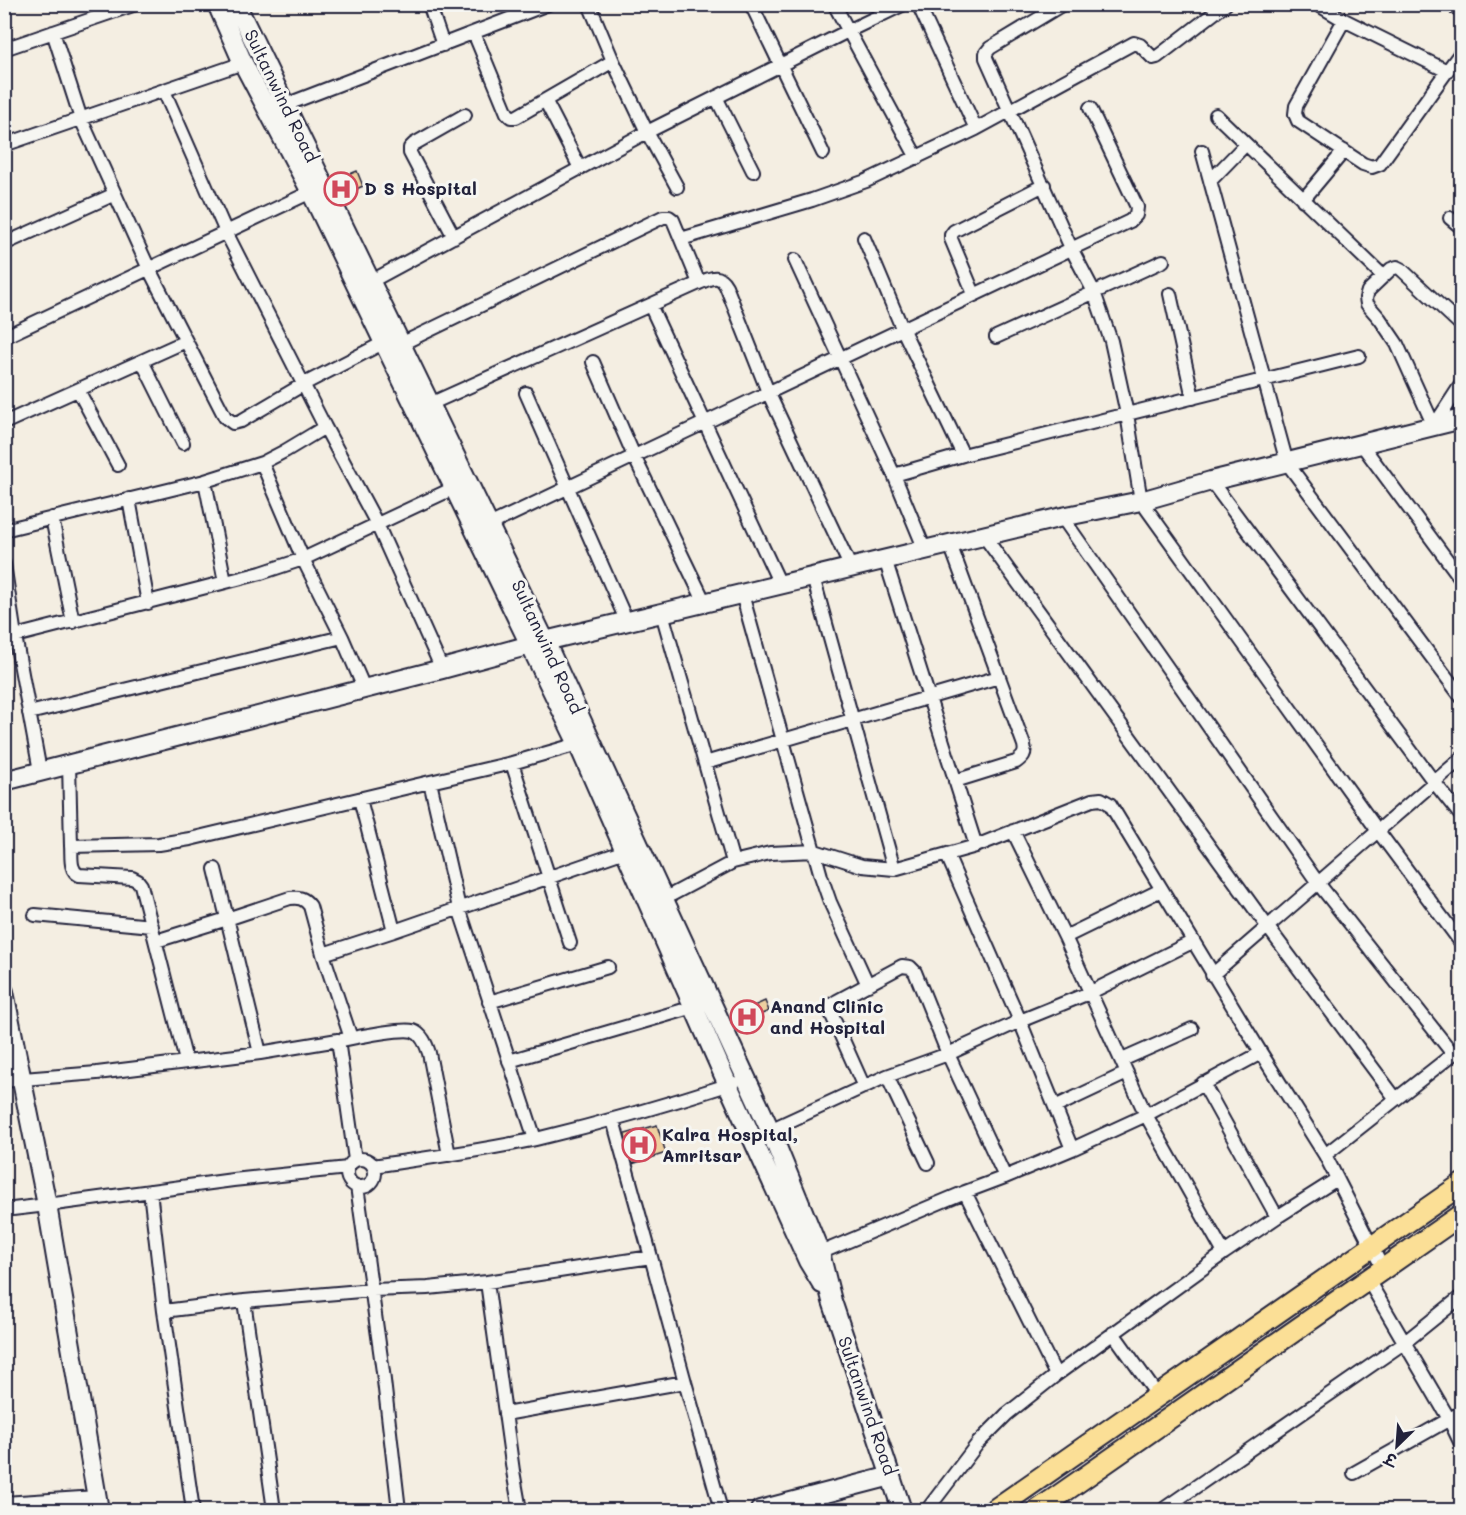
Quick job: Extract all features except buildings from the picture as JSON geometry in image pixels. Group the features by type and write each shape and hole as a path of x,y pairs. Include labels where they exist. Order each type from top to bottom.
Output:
{"main road":[{"path":"217,4 243,63 276,108 311,192 364,285"},
{"name":"Sultanwind Road","path":"236,4 276,108 392,344 454,488 538,643 657,903 747,1078 770,1130 820,1253 832,1300 902,1510"},
{"name":"Sultanwind Road","path":"392,344 430,404 489,525 578,744 625,851 657,903 694,1007 728,1085 808,1261 832,1300"},
{"path":"4,781 538,643 1062,517 1141,501 1211,481 1461,419"},
{"path":"4,992 14,1080 47,1205 98,1504"},
{"path":"994,1510 1461,1184"},
{"path":"1038,1510 1461,1214"},
{"path":"760,1510 891,1476"}],"street":[{"path":"4,49 136,4"},
{"path":"429,4 443,45"},
{"path":"276,108 548,4"},
{"path":"589,4 613,61 677,188"},
{"path":"751,4 823,153"},
{"path":"834,4 917,158"},
{"path":"364,285 647,132 904,4"},
{"path":"918,4 976,129"},
{"path":"1064,4 990,48 986,52 986,58 1071,248 1095,292 1111,341 1127,414 1141,501 1461,944"},
{"path":"681,239 812,200 866,181 976,129 1134,43 1140,45 1153,58 1157,57 1226,4"},
{"path":"1317,4 1447,72"},
{"path":"1449,4 1461,11"},
{"path":"1344,20 1296,106 1295,114 1298,121 1363,164 1372,167 1380,164 1461,51"},
{"path":"53,32 81,120 149,269 225,417 233,423 241,421 304,384 663,217 673,220 699,282"},
{"path":"474,33 507,113 511,117 516,117 613,61"},
{"path":"4,145 243,63"},
{"path":"164,91 226,232 325,427 378,524 442,669"},
{"path":"716,97 753,171"},
{"path":"545,100 580,168"},
{"path":"489,525 1130,221 1136,215 1137,207 1090,108"},
{"path":"454,237 410,153 410,148 465,115"},
{"path":"1215,115 1383,276"},
{"path":"1210,181 1245,144"},
{"path":"1202,151 1287,463 1461,698"},
{"path":"1303,200 1344,151"},
{"path":"974,294 951,235 954,231 1044,184"},
{"path":"4,337 311,192"},
{"path":"4,244 115,194"},
{"path":"1450,218 1461,228"},
{"path":"864,238 902,328 963,455"},
{"path":"795,260 894,475 925,550"},
{"path":"996,337 1163,261"},
{"path":"1434,426 1397,344 1365,298 1368,291 1383,276 1396,267 1401,269 1461,326"},
{"path":"430,404 699,282 718,278 723,280 768,392 851,568"},
{"path":"1170,294 1193,398"},
{"path":"650,305 780,584"},
{"path":"4,423 186,341"},
{"path":"894,475 963,455 1359,356"},
{"path":"142,361 183,443"},
{"path":"593,362 634,456 705,603"},
{"path":"1434,426 1461,383"},
{"path":"78,390 117,465"},
{"path":"526,393 627,622"},
{"path":"4,530 205,481 262,463 325,427"},
{"path":"1362,445 1461,580"},
{"path":"262,463 303,559 342,637 364,688"},
{"path":"205,481 225,582"},
{"path":"1211,481 1461,817"},
{"path":"15,636 261,573 303,559 454,488"},
{"path":"129,499 148,603"},
{"path":"1062,517 1318,883 1457,1050 1325,1155"},
{"path":"52,518 73,622"},
{"path":"984,536 1267,926 1396,1099"},
{"path":"950,544 1025,752 1016,762 955,781"},
{"path":"885,560 976,846"},
{"path":"4,564 40,771"},
{"path":"813,577 894,869"},
{"path":"742,594 830,902 868,985"},
{"path":"662,613 733,862"},
{"path":"29,713 342,637"},
{"path":"705,763 999,677"},
{"path":"71,846 159,844 190,839 512,763 578,744"},
{"path":"1212,975 1461,758"},
{"path":"512,763 570,943"},
{"path":"69,764 74,873 132,879 141,885 186,1061"},
{"path":"430,782 459,908 535,1139"},
{"path":"360,799 394,931"},
{"path":"657,903 733,862 770,853 814,851 862,866 894,869 976,846 1092,800 1101,799 1110,804 1212,975 1325,1155 1372,1246 1375,1275 1405,1342 1449,1419 1461,1446"},
{"path":"1013,831 1146,1115 1224,1253"},
{"path":"323,954 625,851"},
{"path":"947,855 1020,1021 1072,1149"},
{"path":"216,869 260,1053"},
{"path":"1065,938 1161,890"},
{"path":"4,1210 351,1164 360,1159 370,1162 373,1166 374,1177 367,1185 357,1186 348,1179 347,1174 351,1164 344,1039 310,906 305,900 299,897 290,898 156,941"},
{"path":"34,915 152,926"},
{"path":"770,1130 887,1076 948,1054 1089,993 1192,942"},
{"path":"864,1087 830,1008 837,1001 902,966 910,967 915,972 948,1054 1005,1177"},
{"path":"489,1002 608,967"},
{"path":"509,1061 694,1007"},
{"path":"1122,1060 1191,1029"},
{"path":"14,1080 97,1073 260,1053 344,1039 413,1031 421,1036 429,1053 449,1155"},
{"path":"820,1253 1072,1149 1146,1115 1260,1053"},
{"path":"1056,1107 1127,1073"},
{"path":"887,1076 928,1163"},
{"path":"373,1166 535,1139 613,1120 747,1078"},
{"path":"1203,1083 1277,1217"},
{"path":"613,1120 722,1510"},
{"path":"927,1510 978,1443 996,1424 1056,1375 1224,1253 1337,1179"},
{"path":"357,1186 399,1510"},
{"path":"150,1191 164,1311 193,1510"},
{"path":"965,1192 1056,1375"},
{"path":"164,1311 244,1301 488,1282 651,1257"},
{"path":"488,1282 520,1510"},
{"path":"1166,1508 1405,1342 1461,1296"},
{"path":"244,1301 274,1510"},
{"path":"1113,1334 1158,1396"},
{"path":"505,1414 685,1382"},
{"path":"1354,1473 1461,1412"},
{"path":"4,1503 98,1504"}],"place":[{"name":"D S Hospital","path":"341,189"},
{"name":"Anand Clinic and Hospital","path":"747,1017"},
{"name":"Kalra Hospital, Amritsar","path":"639,1145"}]}
